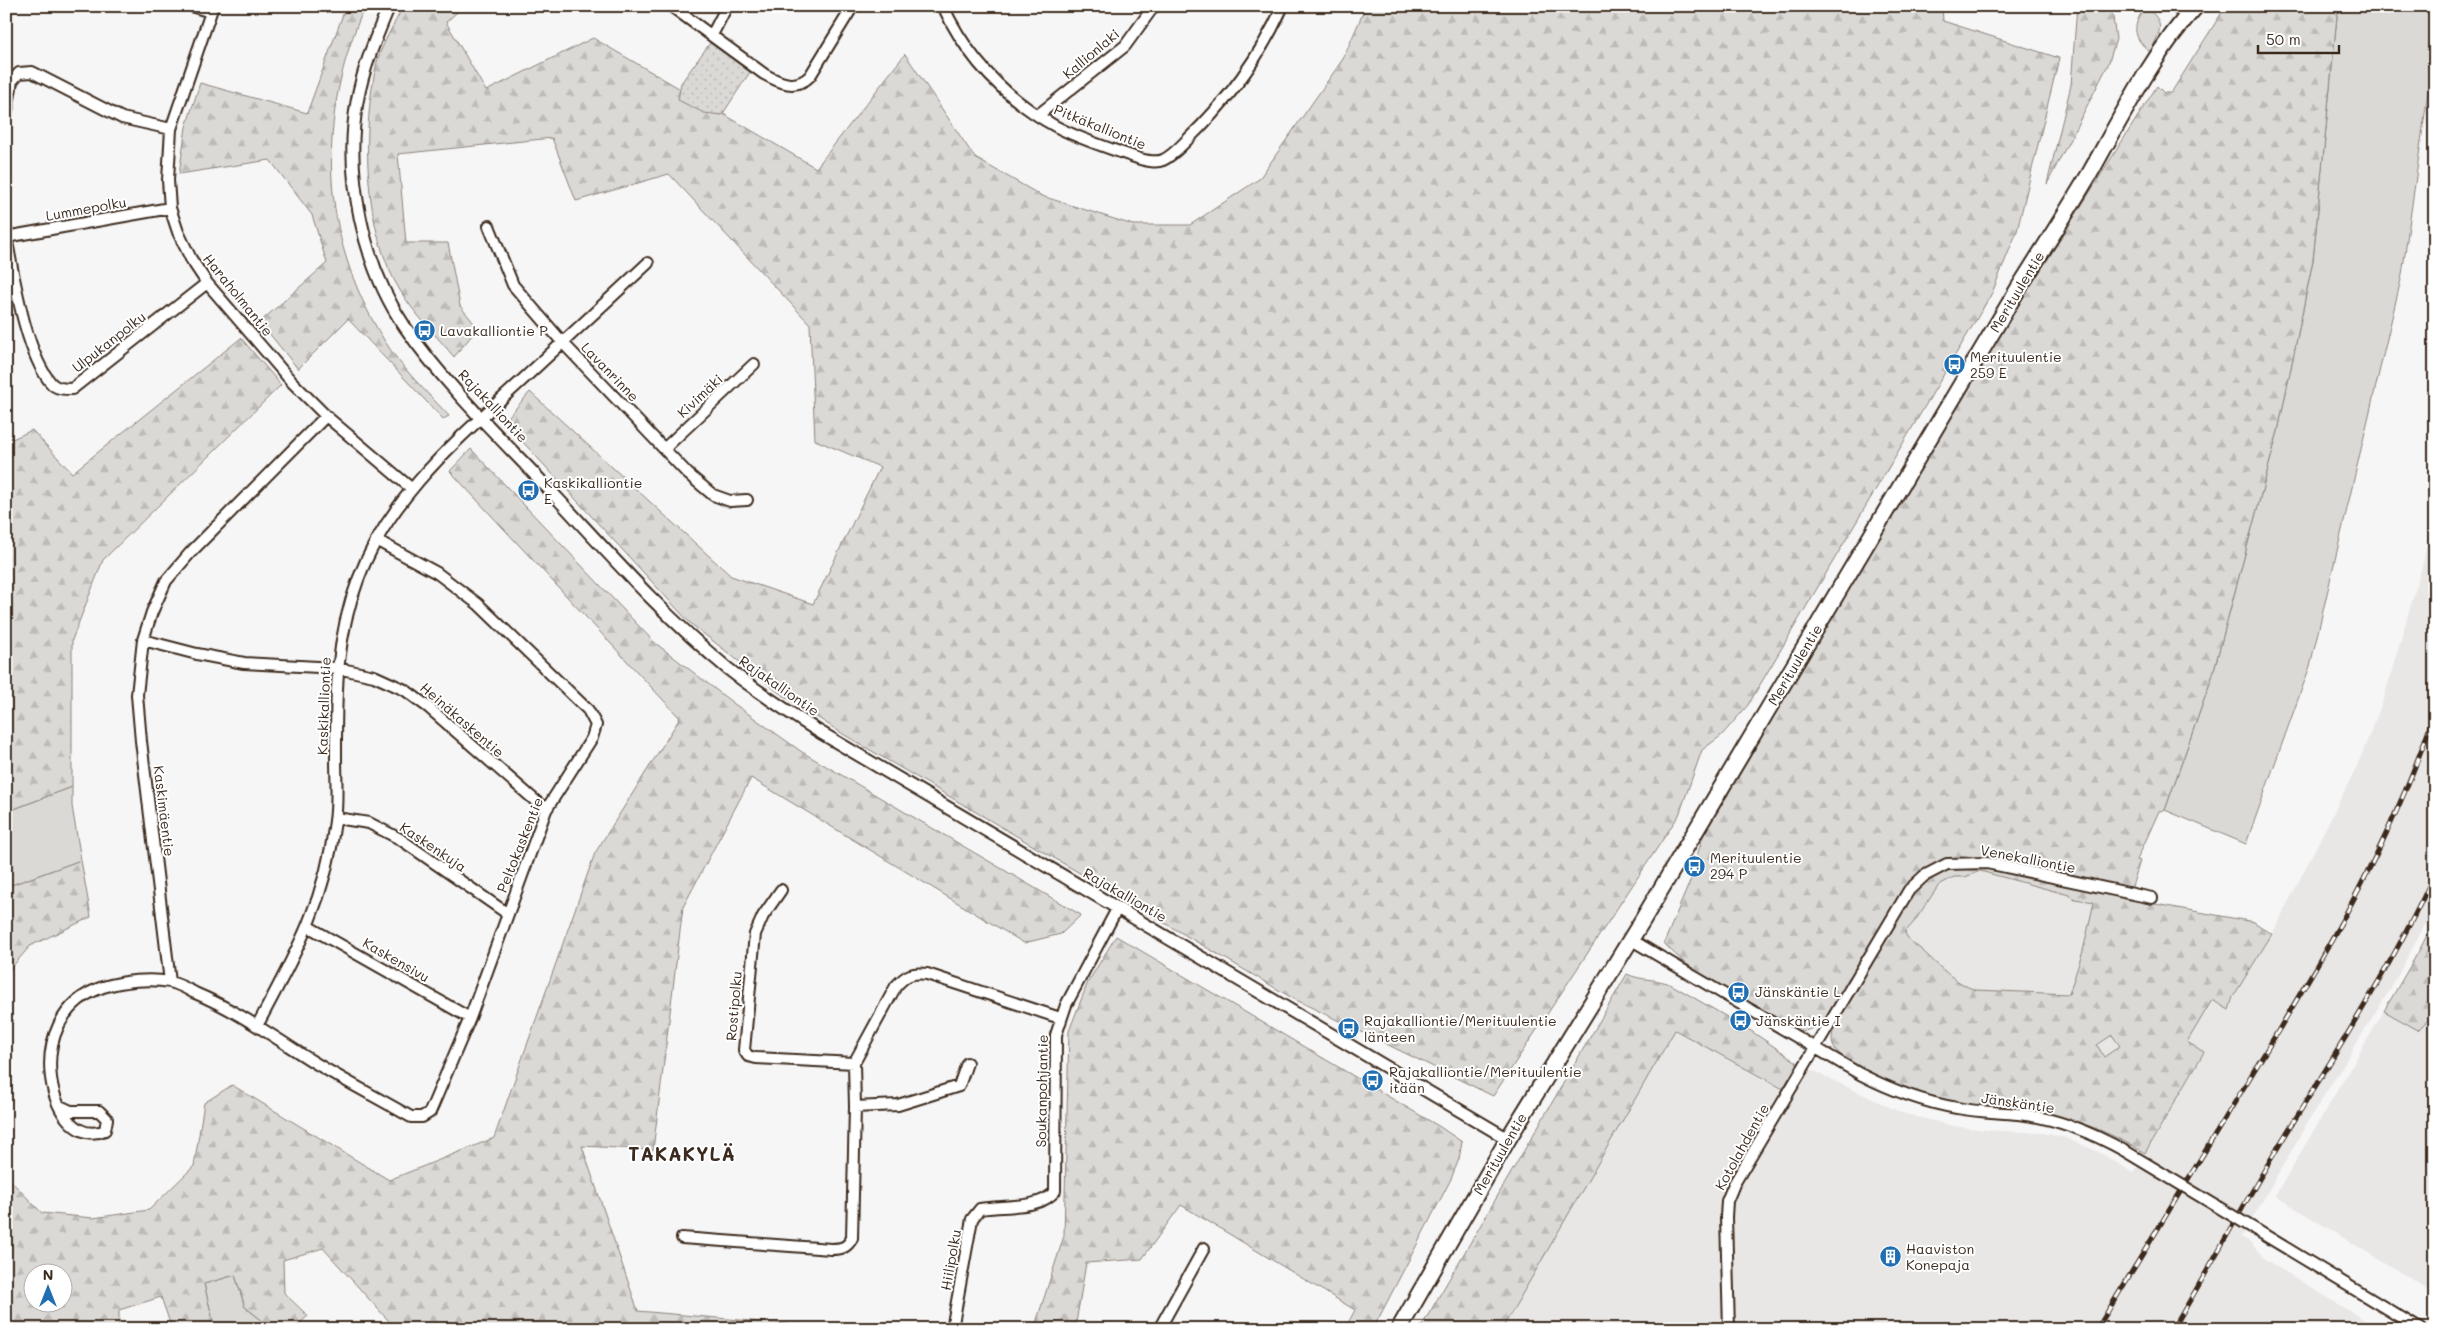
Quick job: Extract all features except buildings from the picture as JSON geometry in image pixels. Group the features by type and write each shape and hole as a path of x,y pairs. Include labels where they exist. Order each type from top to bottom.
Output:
{"main road":[{"name":"Merituulentie","path":"1399,1329 1508,1139 2069,208 2123,113 2188,9"}],"street":[{"path":"191,6 212,9"},
{"name":"Rajakalliontie","path":"390,6 374,41 357,104 355,165 360,216 371,256 387,296 404,326 437,368 638,585 688,634 728,669 774,703 1117,909 1508,1139"},
{"path":"671,6 764,74 779,82 790,84 803,83 819,63 853,6"},
{"path":"712,35 726,6"},
{"name":"Pitkäkalliontie","path":"943,6 950,23 978,64 1020,104 1057,127 1140,160 1154,162 1163,160 1213,114 1239,82 1275,24 1283,6"},
{"name":"Kallionlaki","path":"1038,115 1125,46 1154,6"},
{"name":"Haraholmantie","path":"212,9 171,129 168,180 170,208 178,232 191,259 207,282 292,382 326,416 412,489"},
{"path":"6,117 12,80 19,73 32,72 122,118 171,129"},
{"name":"Lummepolku","path":"6,237 170,208"},
{"name":"Lavanrinne","path":"489,226 513,284 563,343 688,474 713,494 730,502 747,500"},
{"name":"Ulpukanpolku","path":"6,237 29,334 38,361 52,384 63,389 72,389 207,282"},
{"name":"Kaskikalliontie","path":"257,1026 309,927 321,892 331,851 336,818 337,668 343,632 355,590 376,540 392,513 412,489 482,417 648,263"},
{"name":"Kivimäki","path":"665,448 754,364"},
{"name":"Kaskimäentie","path":"170,982 137,694 143,640 152,612 166,581 190,553 326,416"},
{"name":"Peltokaskentie","path":"257,1026 314,1062 411,1117 422,1117 430,1112 470,1018 546,810 592,738 596,725 588,710 478,604 438,573 376,540"},
{"name":"Heinäkaskentie","path":"143,640 197,654 244,663 337,668 374,676 405,690 428,707 546,810"},
{"name":"Kaskenkuja","path":"336,818 370,823 400,839 508,914"},
{"name":"Venekalliontie","path":"1815,1048 1909,890 1924,876 1948,864 1987,863 2152,898"},
{"name":"Rostipolku","path":"781,890 763,916 755,934 744,1050 748,1056 756,1058 854,1063"},
{"name":"Soukanpohjantie","path":"1049,1197 1054,1191 1054,1060 1056,1035 1060,1018 1117,909"},
{"name":"Kaskensivu","path":"309,927 470,1018"},
{"name":"Jänskäntie","path":"1630,939 1815,1048 1886,1087 1928,1102 1986,1113 2017,1114 2054,1121 2087,1132 2125,1150 2420,1329"},
{"path":"682,1238 830,1249 841,1249 848,1244 852,1238 855,1107 854,1063 896,986 904,977 913,972 928,974 1060,1018"},
{"path":"60,1106 51,1080 50,1048 58,1024 68,1010 84,995 104,987 137,981 170,982 211,1000 257,1026"},
{"name":"Kotolahdentie","path":"1729,1329 1727,1201 1734,1184 1815,1048"},
{"path":"855,1107 898,1106 959,1086 967,1063"},
{"name":"Hiilipolku","path":"952,1329 972,1220 980,1209 1038,1202 1049,1197"},
{"path":"1159,1329 1204,1248"}],"shaded area":[{"path":"2435,505 2435,906 2391,988 2306,1125 2242,1237 2251,1243 2266,1260 2379,1329 1502,1329 1675,1030 1794,1096 1810,1071 1814,1071 1902,1113 1953,1126 2043,1133 2063,1137 2099,1152 2134,1173 2204,1052 2187,1042 2212,1000 2229,1010 2233,997 2272,934 2357,766 2383,701 2423,563"},
{"path":"1980,871 2069,895 2075,899 2094,902 2083,951 2070,994 1975,990 1966,987 1935,965 1924,952 1906,937 1904,932 1914,922 1939,885 1954,877 1965,877"},
{"path":"2384,1011 2418,1030 2435,1013 2435,1280 2429,1290 2275,1196"},
{"path":"2112,1035 2120,1046 2105,1057 2097,1046"}],"green space":[{"path":"346,6 365,6 349,48 338,91 332,133 332,176 337,218 347,259 363,300 384,340 415,380 449,416 443,419 348,319 298,369 260,322 327,263 312,215 270,160 179,174 186,127 200,83 307,113"},
{"path":"403,6 464,6 446,22 486,91 593,38 816,168 905,54 975,158 1042,196 1133,225 1190,225 1259,179 1343,59 1366,6 1942,6 1943,21 2059,58 2017,231 1992,293 1748,705 1722,735 1702,750 1679,815 1493,1096 1294,999 843,734 778,692 690,623 509,427 509,416 530,392 731,576 813,604 880,467 815,440 810,324 669,174 576,201 552,138 398,154 406,243 448,243 460,306 478,328 454,357 419,317 401,292 388,268 372,211 368,148 372,89 379,55"},
{"path":"2077,6 2107,6 2113,17 2116,39 2108,65 2047,184 2071,85"},
{"path":"2226,6 2338,6 2313,260 2278,431 2212,677 2165,810 2159,811 2137,860 2140,861 2128,899 2254,922 2272,934 2233,997 2229,1010 2212,1000 2187,1042 2204,1052 2145,1153 2122,1140 2063,1117 2028,1110 1960,1103 1893,1084 1858,1068 1845,1059 1832,1043 1833,1031 1821,1025 1805,1031 1797,1030 1708,979 1676,955 1664,943 1691,879 1702,859 1697,856 1703,836 1983,361 2157,86 2164,93 2171,93","holes":["1980,871 2069,895 2075,899 2094,902 2083,951 2069,994 1975,990 1960,983 1948,974 1908,938 1905,932 1939,885 1954,877 1965,877","2112,1035 2120,1046 2104,1057 2097,1045"]},
{"path":"2338,6 2435,6 2435,43 2402,275 2310,666 2246,844 2165,810 2212,677 2278,431 2313,260"},
{"path":"2145,7 2156,17 2160,27 2150,52 2140,41 2136,31 2138,20"},
{"path":"710,43 750,72 722,115 704,113 678,100 681,83"},
{"path":"241,338 281,385 103,560 72,640 72,787 6,812 6,576 9,534 6,515 6,442 32,430 72,473"},
{"path":"471,449 654,642 733,703 802,752 1081,915 1061,934 1024,943 751,778 683,907 653,1150 582,1146 638,1311 808,1326 878,1324 875,1329 608,1329 593,1321 595,1329 396,1329 323,1248 283,1260 284,1293 308,1316 293,1329 273,1329 245,1307 235,1275 204,1284 213,1321 223,1329 172,1329 161,1297 119,1310 119,1329 6,1329 6,1176 42,1213 93,1218 149,1210 194,1166 204,1103 232,1085 389,1180 494,1138 595,853 680,718 450,471"},
{"path":"72,787 72,806 81,860 6,887 6,812"},
{"path":"81,860 91,917 30,946 6,974 6,887"},
{"path":"2435,919 2435,1013 2418,1030 2384,1011"},
{"path":"1116,936 1440,1127 1462,1142 1459,1159 1451,1179 1373,1329 1345,1329 1355,1310 1181,1205 1142,1259 1086,1263 1075,1329 1034,1329 1064,1236 1069,1031 1088,982"},
{"path":"1627,974 1672,985 1751,1031 1797,1062 1783,1089 1675,1030 1502,1329 1420,1329"},
{"path":"235,1275 245,1307 273,1329 223,1329 213,1321 204,1284"}],"railway":[{"path":"2097,1329 2279,1030 2330,942 2377,853 2398,807 2418,760 2435,711"},
{"path":"2173,1329 2269,1162 2382,975 2435,873"}],"place":[{"name":"Lavakalliontie P","path":"424,331"},
{"name":"Merituulentie 259 E","path":"1954,365"},
{"name":"Kaskikalliontie E","path":"528,491"},
{"name":"Merituulentie 294 P","path":"1694,866"},
{"name":"Jänskäntie L","path":"1739,992"},
{"name":"Jänskäntie I","path":"1740,1021"},
{"name":"Rajakalliontie/Merituulentie länteen","path":"1348,1029"},
{"name":"Rajakalliontie/Merituulentie itään","path":"1373,1080"},
{"name":"Haaviston Konepaja","path":"1890,1257"}],"district":[{"name":"TAKAKYLÄ","path":"682,1154"}]}
